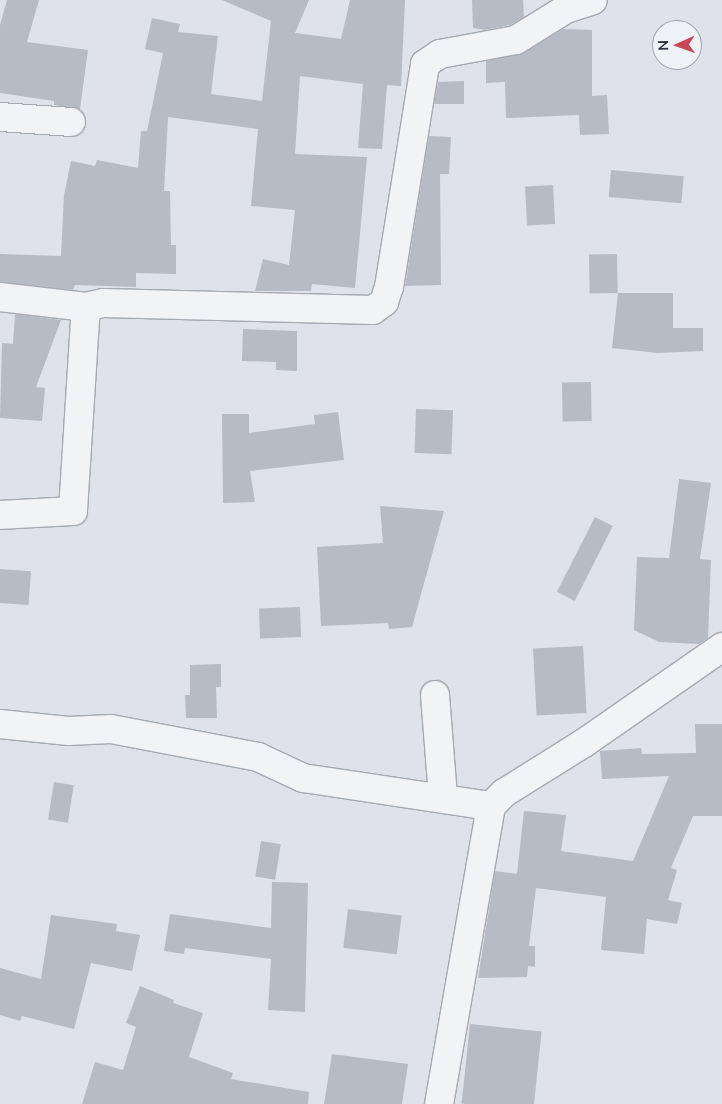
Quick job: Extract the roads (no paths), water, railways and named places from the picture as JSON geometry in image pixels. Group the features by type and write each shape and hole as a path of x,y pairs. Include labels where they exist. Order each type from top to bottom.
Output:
{"street":[{"path":"0,297 86,307 104,303 373,310 384,302 389,288 425,64 440,54 516,40 566,8 593,0"},
{"path":"0,117 71,122"},
{"path":"0,515 72,512 86,307"},
{"path":"439,1104 491,806 504,793 584,743 722,647"},
{"path":"435,695 443,798"},
{"path":"0,724 70,731 111,729 258,757 303,778 491,806"}]}
